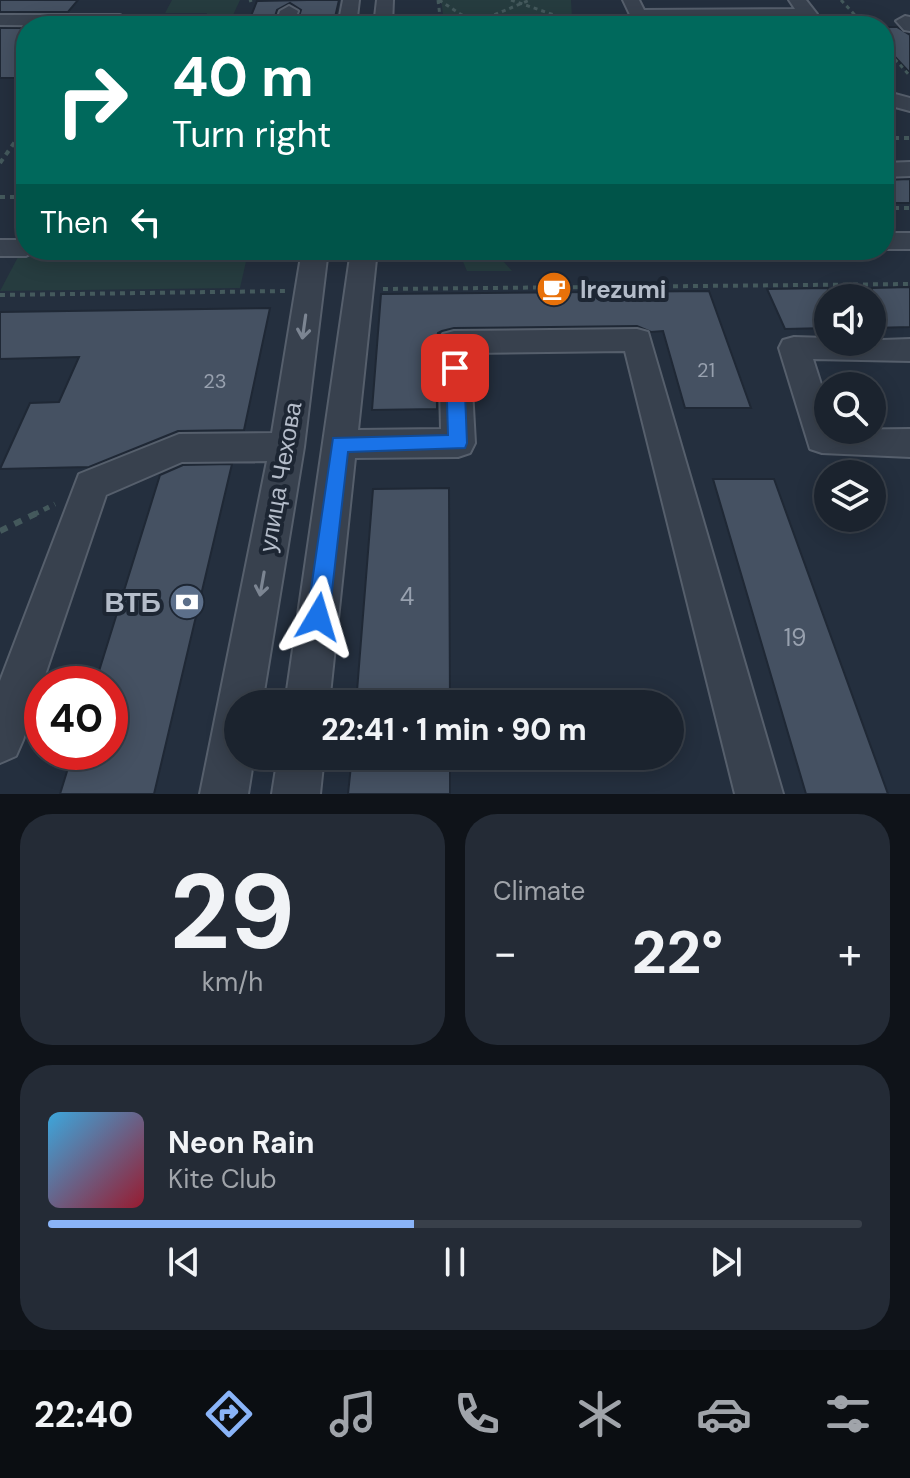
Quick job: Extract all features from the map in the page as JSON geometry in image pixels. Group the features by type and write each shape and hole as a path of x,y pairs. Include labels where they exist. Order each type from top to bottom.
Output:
{"street":[{"path":"631,0 638,15 808,14 797,0"},
{"name":"улица Чехова","path":"243,690 287,447 313,260"},
{"path":"309,690 363,260"},
{"path":"309,288 359,287"},
{"path":"339,444 458,443 454,342 637,340 759,794"},
{"path":"910,350 794,348 822,439 910,443"},
{"path":"1,735 92,485 179,448 287,447"},
{"path":"224,794 228,770"},
{"path":"296,794 299,770"}],"path":[{"path":"438,0 463,16"},
{"path":"511,0 557,16"},
{"path":"492,16 530,0"},
{"path":"841,0 856,16"},
{"path":"894,58 910,76"},
{"path":"0,163 16,140"},
{"path":"359,287 910,284"},
{"path":"0,295 309,288"},
{"path":"0,531 92,485"}],"green space":[{"path":"172,0 240,0 233,16 165,13"},
{"path":"441,0 571,0 572,16 443,16"},
{"path":"16,260 246,260 240,288 0,291"},
{"path":"462,260 502,260 512,271 467,271"}],"building":[{"path":"0,0 78,0 68,12 0,12"},
{"path":"339,0 335,16 299,16 301,10 290,3 277,10 275,16 251,16 257,1"},
{"path":"894,27 910,35 910,73 894,56"},
{"path":"0,28 16,28 16,78 0,78"},
{"path":"910,179 910,203 894,203 894,180"},
{"path":"910,287 910,327 886,328 886,288"},
{"path":"814,288 814,328 785,329 767,289"},
{"path":"709,291 751,408 685,408 663,331 651,332 637,326 454,328 442,331 438,333 436,342 437,409 372,410 381,294"},
{"path":"270,308 244,430 178,431 89,467 0,469 30,403 59,402 79,357 0,359 0,312"},
{"path":"232,464 154,794 60,794 67,770 128,770 128,666 101,666 160,475 183,465"},
{"path":"713,479 774,479 888,794 806,794"},
{"path":"449,488 450,690 357,690 373,489"},
{"path":"351,770 450,770 450,794 348,794"}],"place":[{"name":"Irezumi","path":"554,289"},
{"name":"ВТБ","path":"187,602"}],"route":[{"path":"318,617 339,444 458,443 455,368"}]}
